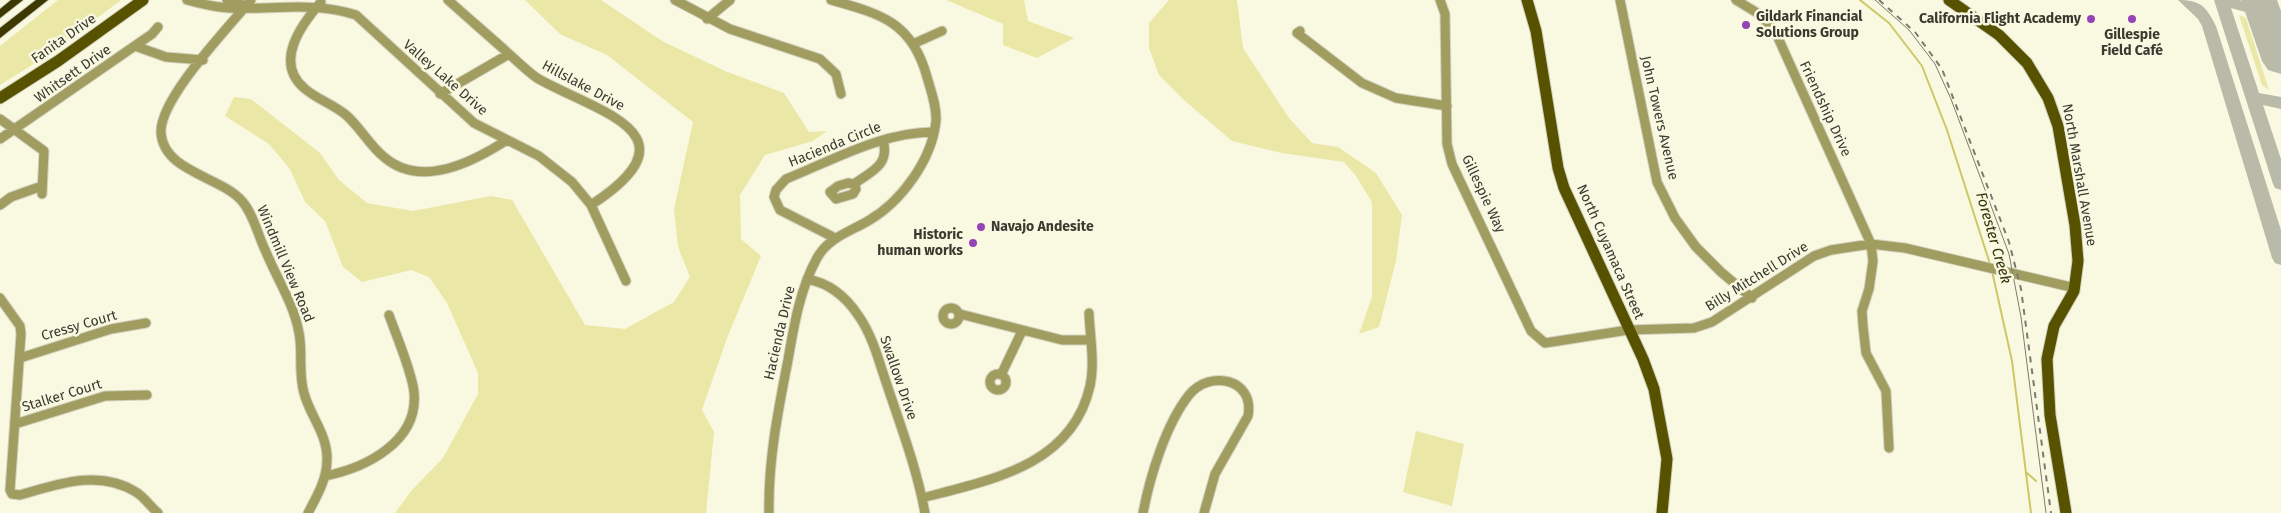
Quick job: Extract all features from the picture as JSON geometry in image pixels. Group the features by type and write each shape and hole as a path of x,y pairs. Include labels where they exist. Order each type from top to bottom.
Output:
{"highway":[{"path":"0,14 18,0"},
{"path":"0,34 43,0"}],"main road":[{"name":"Fanita Drive","path":"0,98 58,61 143,0"},
{"name":"North Cuyamaca Street","path":"1527,0 1536,31 1558,168 1564,188 1643,359 1654,389 1663,429 1666,459 1662,513"},
{"name":"North Marshall Avenue","path":"1949,0 1988,26 2014,47 2029,64 2049,98 2057,119 2078,244 2076,288 2053,327 2047,357 2049,398 2066,513"}],"street":[{"name":"Valley Lake Drive","path":"187,0 233,8 248,3"},
{"name":"Valley Lake Drive","path":"227,0 248,3 321,2 359,18 440,94 474,123 539,156 557,168 579,189 591,205 626,281"},
{"name":"Hillslake Drive","path":"448,0 536,77 604,109 628,124 637,136 637,155 627,177 618,187 591,205"},
{"path":"675,0 707,19 742,34 820,59 836,74 841,94"},
{"path":"707,19 730,0"},
{"name":"Hacienda Drive","path":"769,513 771,443 799,305 807,279 822,250 835,238 879,215 918,171 929,149 936,119 923,59 915,43 906,32 887,18 864,9 831,0"},
{"name":"Gillespie Way","path":"1440,0 1445,14 1447,144 1452,164 1532,331"},
{"name":"John Towers Avenue","path":"1620,0 1658,182 1669,210 1702,255 1752,298"},
{"name":"Friendship Drive","path":"1736,0 1759,14 1775,31 1871,244"},
{"path":"321,2 292,47 290,64 293,75 305,88 339,109 358,125 393,164 420,170 451,168 476,160 507,140"},
{"name":"Windmill View Road","path":"248,3 168,105 161,124 162,142 167,152 176,161 223,184 245,204 298,326 303,388 309,408 326,447 325,476 308,513"},
{"name":"Whitsett Drive","path":"0,139 135,46 158,27"},
{"path":"915,43 942,30"},
{"path":"1300,31 1297,33 1362,83 1396,98 1447,106"},
{"path":"135,46 166,57 203,60"},
{"path":"440,94 509,54"},
{"path":"0,119 44,151 42,190 11,197 0,205"},
{"name":"Hacienda Circle","path":"835,238 780,210 775,205 773,196 775,188 786,179 882,140 906,133 934,132"},
{"path":"854,184 876,169 883,161 886,151 882,140"},
{"path":"1871,244 1873,261 1862,311 1863,326 1866,353 1886,391 1889,448"},
{"name":"Billy Mitchell Drive","path":"1532,331 1545,343 1556,343 1628,330 1694,328 1712,322 1752,298 1814,256 1831,250 1871,244 1905,248 2076,288"},
{"name":"Swallow Drive","path":"807,279 815,280 838,293 863,324 871,339 917,476 925,513"},
{"path":"0,298 20,326 21,334 10,490 12,494 20,495 74,480 104,480 121,484 136,492 158,513"},
{"path":"922,498 1020,470 1055,446 1076,422 1085,403 1091,373 1089,313"},
{"path":"960,314 1073,342 1091,340"},
{"path":"325,476 352,470 377,457 397,439 411,418 415,404 414,391 389,315"},
{"name":"Cressy Court","path":"20,358 111,329 146,323"},
{"path":"1001,374 1022,330"},
{"path":"1143,513 1148,486 1162,449 1180,411 1196,387 1205,382 1216,380 1232,383 1240,388 1249,397 1250,411 1214,474 1204,513"},
{"name":"Stalker Court","path":"15,424 105,396 146,395"}],"shaded area":[{"path":"58,0 121,0 45,57 0,85 0,46"},
{"path":"525,0 601,0 662,41 725,71 784,93 809,132 827,131 813,141 765,155 740,195 741,239 761,256 727,338 702,410 714,432 706,513 395,513 412,490 443,458 478,394 478,373 447,303 429,277 411,270 362,282 343,267 325,221 305,202 290,169 269,144 225,116 234,97 251,99 320,153 339,180 367,203 413,211 491,196 512,200 585,325 625,329 674,302 690,277 678,247 674,209 693,122 607,55 560,34"},
{"path":"946,0 1024,0 1028,21 1074,38 1037,58 1003,45 1003,24"},
{"path":"1169,0 1237,0 1243,48 1289,118 1312,143 1338,147 1376,173 1402,215 1396,261 1379,327 1359,334 1372,297 1372,202 1356,176 1344,162 1282,153 1232,141 1184,100 1159,75 1149,48 1149,23"},
{"path":"2239,15 2246,18 2269,90 2262,85"},
{"path":"1416,431 1464,444 1452,506 1403,492"}],"waterway":[{"name":"Forester Creek","path":"1860,0 1889,23 1922,66 1947,130 1990,264"},
{"name":"Forester Creek","path":"1992,271 2012,361 2031,513"},
{"name":"Forester Creek","path":"2027,473 2036,481"}],"taxiway":[{"path":"2185,0 2204,16 2209,26 2281,258"},
{"path":"2221,0 2281,184"},
{"path":"2222,0 2281,17"},
{"path":"2253,97 2281,103"}],"runway":[{"path":"2259,0 2281,61"}],"tram line":[{"path":"1875,0 1909,30 1935,64 1951,99 2009,254 2021,317 2046,513"}],"railway":[{"path":"1879,0 1915,32 1942,69 2009,242 2021,289 2051,513"}],"place":[{"name":"California Flight Academy","path":"2091,19"},
{"name":"Gillespie Field Café","path":"2132,19"},
{"name":"Gildark Financial Solutions Group","path":"1746,25"},
{"name":"Navajo Andesite","path":"981,227"},
{"name":"Historic human works","path":"973,243"}]}
